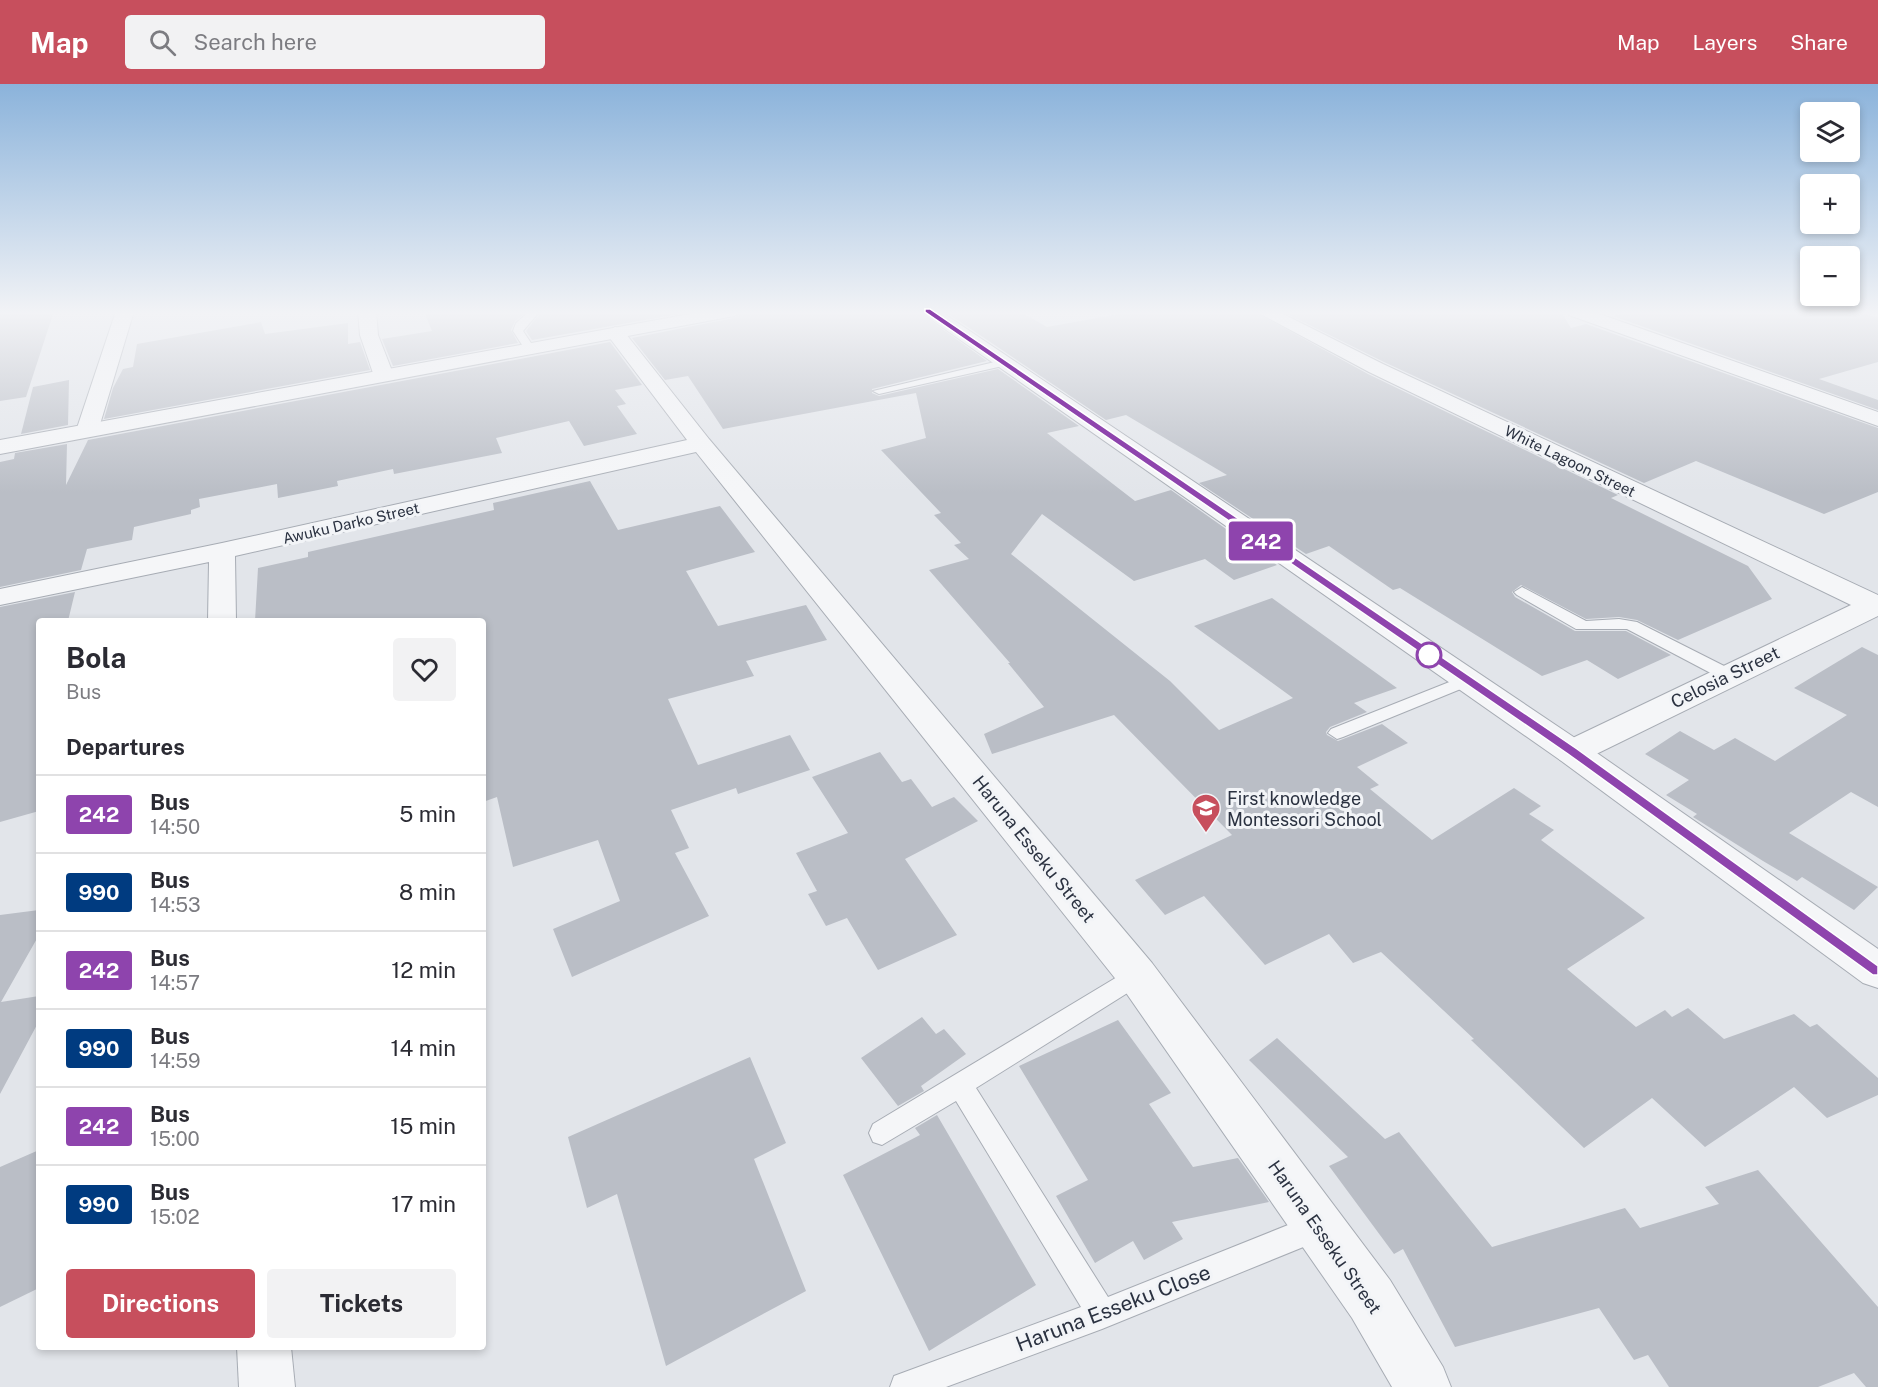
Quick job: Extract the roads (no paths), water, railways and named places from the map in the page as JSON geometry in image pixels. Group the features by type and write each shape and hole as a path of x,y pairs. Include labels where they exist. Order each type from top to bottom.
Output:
{"street":[{"path":"87,431 106,372"},
{"path":"383,372 384,376"},
{"path":"0,447 407,372"},
{"name":"Haruna Esseku Street","path":"645,372 701,444 1137,975 1371,1299 1423,1387"},
{"path":"1016,372 1572,752 1878,970"},
{"name":"White Lagoon Street","path":"1384,372 1876,605"},
{"path":"1747,372 1878,418"},
{"name":"Awuku Darko Street","path":"0,597 222,551 701,444"},
{"path":"222,551 222,618"},
{"name":"Celosia Street","path":"1572,752 1876,605"},
{"path":"264,1350 267,1387"}],"lane":[{"path":"879,391 964,372"},
{"path":"1522,592 1582,626 1593,627 1619,622 1632,625 1728,675"},
{"path":"1337,733 1467,680"},
{"path":"882,1133 1137,975"},
{"path":"960,1085 1102,1314"},
{"name":"Haruna Esseku Close","path":"905,1387 1102,1314 1320,1227"}],"place":[{"name":"First knowledge Montessori School","path":"1206,834"}]}
